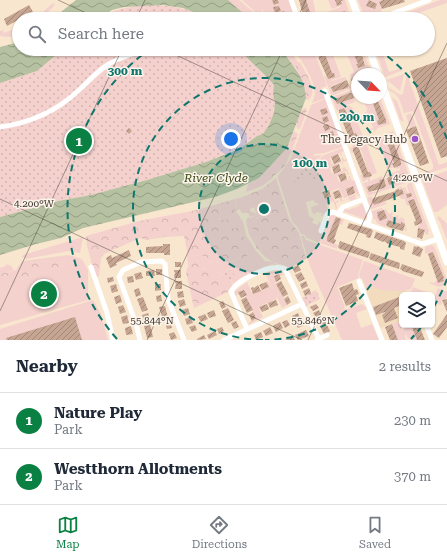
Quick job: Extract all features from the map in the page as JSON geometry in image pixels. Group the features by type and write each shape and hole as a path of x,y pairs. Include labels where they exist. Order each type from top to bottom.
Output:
{"street":[{"path":"291,0 295,12"},
{"path":"352,0 356,12"},
{"path":"397,12 429,0"},
{"path":"0,127 26,122 40,117 67,101 93,76 109,64 129,56"},
{"path":"372,56 376,68"},
{"path":"325,91 370,217 368,224"},
{"path":"387,99 447,262"},
{"path":"338,214 343,207 364,199"},
{"path":"321,232 329,212 333,212 422,244 438,239"},
{"path":"140,340 136,324 119,277 123,270 141,262 162,261 165,264 168,299 184,340"},
{"path":"91,267 107,313 113,340"},
{"path":"247,329 231,292 232,289 257,273 272,268 283,268 286,270 318,340 327,335"},
{"path":"360,281 382,340"},
{"path":"224,340 302,304"},
{"path":"427,328 432,340"}],"shaded area":[{"path":"361,275 406,292 399,292 399,322 380,328"}],"green space":[{"path":"228,0 239,0 253,12 242,12"},
{"path":"242,0 272,0 274,5 279,3 278,0 289,0 293,12 263,12 262,9 262,12 255,12"},
{"path":"306,0 313,0 316,12 309,12"},
{"path":"328,0 335,0 337,6 342,4 342,0 345,0 349,12 327,12 341,7 332,9"},
{"path":"358,0 383,0 379,2 382,12 363,12"},
{"path":"440,0 447,0 447,3 421,12 408,12"},
{"path":"53,3 55,5 48,12 43,12"},
{"path":"148,5 165,6 181,8 193,12 110,12 129,7"},
{"path":"3,30 4,33 12,30 12,36 0,36 0,31"},
{"path":"55,56 245,56 274,85 274,113 263,134 257,136 239,148 206,162 91,195 58,201 0,217 0,83 37,71"},
{"path":"286,56 294,56 299,63 300,62 301,64 298,64 295,68"},
{"path":"298,56 316,56 327,86 321,88 325,98 312,103 315,89"},
{"path":"326,56 334,56 341,77 332,81 345,77 347,80 331,86 333,92 350,85 351,88 334,95 331,94 324,76 328,79 335,77 334,73 332,73"},
{"path":"348,56 355,56 358,64 356,64 358,68 352,68"},
{"path":"362,56 365,56 370,68 358,68 365,66"},
{"path":"378,56 383,56 389,72 402,68 403,70 387,76 387,68 382,68"},
{"path":"301,64 311,82 312,91 309,100 305,99 295,71 296,66"},
{"path":"404,74 400,91 387,80"},
{"path":"407,74 439,165 447,162 447,167 421,176 421,174 433,169 433,165 413,111 404,113 398,97 390,91 388,87 400,95 403,94"},
{"path":"351,90 351,93 335,99 337,104 351,99 351,103 343,107 350,105 350,107 352,107 364,139 352,143 351,141 348,142 346,137 348,136 351,140 357,137 356,134 354,134 348,113 344,108 337,111 332,98"},
{"path":"392,97 397,101 404,122 400,120"},
{"path":"325,99 343,147 324,153 314,154 314,156 322,155 315,162 324,155 343,148 344,151 341,152 342,156 340,153 330,158 332,164 343,161 341,158 343,157 344,160 348,160 343,162 343,166 342,162 330,168 332,174 343,171 342,168 345,167 349,174 347,175 347,171 337,176 339,182 349,179 351,181 348,176 350,176 352,181 355,180 361,198 359,195 357,196 358,193 356,194 352,186 346,189 348,197 344,198 339,188 332,191 335,202 338,200 339,202 336,203 337,208 336,209 333,201 326,204 328,209 322,216 322,213 316,212 315,215 312,212 311,207 318,205 318,203 315,203 314,200 306,202 309,216 314,219 312,223 318,225 319,221 321,224 319,231 323,233 319,243 301,234 292,221 278,176 291,158 311,105","holes":["328,188 329,192 331,191 331,197 329,198 330,202 323,197 322,191"]},
{"path":"365,104 373,104 379,120 377,121 379,125 385,123 379,104 382,104 390,124 378,128 374,132 373,129 370,130 369,129 373,128 368,113 363,113 367,112 366,109 368,110"},
{"path":"304,108 307,110 300,129 298,129 296,126 299,113"},
{"path":"411,113 416,126 410,128 406,115"},
{"path":"294,131 298,134 292,151 289,152 286,149"},
{"path":"393,131 411,181 368,196 363,183 368,182 368,179 363,182 360,175 364,178 370,176 370,181 382,176 383,179 379,180 380,182 368,187 369,192 374,192 386,186 384,179 387,178 389,185 393,185 406,179 404,174 392,178 391,176 387,177 386,175 400,170 400,168 396,169 396,167 401,165 390,134 385,136 394,167 388,169 377,138 373,139 376,136 379,137"},
{"path":"365,140 377,173 371,175 370,172 368,172 362,152 358,146 353,148 354,152 352,153 350,148 353,147 352,145"},
{"path":"286,148 289,152 292,151 289,157 288,155 284,156 279,160 272,177 274,177 262,186 246,192 248,184 259,178"},
{"path":"284,155 289,155 289,158 278,173 272,177 270,169 276,166 277,160"},
{"path":"304,166 308,167 313,172 315,169 319,170 320,176 317,179 314,179 307,174 304,175 302,181 296,183 294,182 295,176 301,173 301,169"},
{"path":"447,171 447,205 437,212 434,212 422,179"},
{"path":"276,178 289,219 299,233 305,255 303,259 296,260 284,257 280,259 273,259 256,248 255,241 257,237 254,232 253,224 257,218 270,216 268,210 270,205 263,195 245,200 240,198 262,189"},
{"path":"411,182 429,231 428,235 425,234 425,230 418,228 418,226 422,223 416,202 408,206 406,205 405,199 401,199 399,196 404,194 402,189 397,189 401,186 402,188 405,187 408,198 412,196 411,193 409,193 407,186"},
{"path":"262,194 265,195 269,202 268,210 271,216 258,217 253,222 257,236 255,241 256,246 249,234 246,221 248,217 250,218 257,215 250,217 248,213 242,213 240,209 236,211 243,222 246,235 256,251 265,261 273,262 276,265 275,266 273,264 263,267 262,269 244,276 235,282 234,285 231,279 231,269 227,269 222,276 230,280 233,285 228,292 227,287 221,279 219,273 212,272 190,262 188,266 187,254 204,256 210,263 216,260 218,263 232,262 239,257 248,255 246,241 240,234 240,231 233,228 233,224 230,219 219,219 221,214 231,213 237,207 235,199 240,198 245,200","holes":["254,207 257,215 254,212 251,212 250,209"]},
{"path":"341,194 343,199 342,201 348,199 348,197 355,194 356,199 350,201 349,198 349,199 341,202 339,198 342,197"},
{"path":"372,196 374,205 385,201 387,204 371,209 367,198"},
{"path":"235,199 237,205 235,211 229,216 221,214 219,219 232,219 234,223 233,228 235,229 237,227 240,229 240,234 245,239 248,255 242,258 239,257 233,261 219,264 216,260 210,263 205,260 204,256 188,255 184,236 146,240 140,238 104,254 101,258 99,276 96,278 87,246 86,236 139,221 197,210"},
{"path":"360,204 363,205 367,216 366,219 343,211 345,209 348,210 359,206"},
{"path":"382,208 383,210 377,212 378,218 387,218 384,210 386,209 388,213 393,213 392,216 396,217 399,215 398,218 400,219 401,217 404,219 407,231 404,230 405,224 402,222 401,224 388,220 385,227 377,223 375,219 373,219 372,211"},
{"path":"333,215 344,220 342,225 339,224 341,219 336,218 327,238 327,241 338,245 337,249 320,243 330,216"},
{"path":"439,216 447,224 447,240 437,218"},
{"path":"301,236 304,236 306,240 363,260 358,274 359,278 337,287 345,310 361,304 365,306 367,309 356,313 361,328 372,324 379,340 342,340 310,266"},
{"path":"83,237 80,253 69,251 26,259 22,257 23,255"},
{"path":"432,245 434,246 447,280 447,284 439,287 429,283 434,283 437,280 439,283 443,281 435,254 433,252 428,254 425,253 425,247"},
{"path":"259,250 265,252 273,259 284,257 303,259 305,255 306,259 289,268 270,261"},
{"path":"68,255 68,262 33,263 30,260"},
{"path":"68,255 82,259 0,287 0,274 16,270 22,261 30,260 33,263 68,262"},
{"path":"82,259 88,270 88,300 0,325 0,287"},
{"path":"194,261 204,269 219,273 221,279 227,285 228,292 194,308 186,272 190,262"},
{"path":"364,261 415,279 411,289 404,291 384,291 373,286 367,290 359,274"},
{"path":"6,264 11,266 14,270 0,274 0,268 6,266"},
{"path":"228,269 233,272 234,275 231,279 233,285 230,280 226,281 222,277 223,273"},
{"path":"281,270 284,274 274,276 275,282 287,305 282,308 276,295 277,299 258,307 263,317 250,324 248,323 256,318 243,290 238,292 239,294 235,296 235,291 247,282 254,297 253,294 269,287 266,282 268,281 273,289 265,273"},
{"path":"413,287 427,292 411,292"},
{"path":"438,288 447,292 447,298 441,300 442,304 440,305 435,302 435,296"},
{"path":"316,290 320,299 306,306 302,298"},
{"path":"93,300 101,314 108,340 0,340 0,329"},
{"path":"399,321 399,328 401,328 402,331 404,330 403,328 412,328 417,340 408,339 406,334 406,340 398,340 392,324"}],"water":[{"path":"76,0 228,0 242,12 193,12 183,8 163,5 124,7 109,12 61,12"},
{"path":"12,44 12,56 55,56 37,71 0,83 0,47"},
{"name":"River Clyde","path":"245,56 286,56 300,76 304,85 306,98 287,148 259,178 237,189 215,197 83,228 61,238 0,255 0,217 58,201 91,195 206,162 239,149 257,136 263,134 274,113 275,102 273,94 274,85"}],"building":[{"path":"272,0 278,0 279,3 274,5"},
{"path":"299,0 306,0 310,12 302,12"},
{"path":"335,0 344,0 341,1 342,4 337,6"},
{"path":"369,0 377,4 375,9 366,6"},
{"path":"383,0 404,0 405,2 382,9 379,2"},
{"path":"29,5 33,12 16,12"},
{"path":"279,6 281,11 275,12 273,7"},
{"path":"12,15 12,23 7,26 4,19"},
{"path":"319,56 326,56 335,77 328,79"},
{"path":"355,56 362,56 365,66 358,68 356,64 358,64"},
{"path":"447,58 447,156 441,158 410,71"},
{"path":"347,80 349,86 347,88 333,92 331,87"},
{"path":"351,93 351,99 337,104 335,99"},
{"path":"373,104 379,104 386,123 378,125 377,121 379,120"},
{"path":"326,108 328,113 322,115 320,110"},
{"path":"344,108 354,134 356,133 358,137 350,140 339,113 339,110"},
{"path":"327,116 329,121 324,123 322,118"},
{"path":"328,124 330,129 325,131 323,126"},
{"name":"The Legacy Hub","path":"416,126 429,163 420,166 406,130"},
{"path":"129,128 132,131 129,134 126,131"},
{"path":"333,131 334,136 329,138 327,133"},
{"path":"390,134 401,162 401,165 394,168 392,163 394,163 385,136"},
{"path":"337,138 339,143 333,145 331,140"},
{"path":"358,146 368,172 370,172 372,176 364,178 353,151 353,148"},
{"path":"338,154 341,161 334,164 331,157"},
{"path":"339,164 341,171 334,174 332,167"},
{"path":"345,173 347,179 341,182 338,175"},
{"path":"404,173 406,179 404,181 389,185 387,178 391,176 392,178"},
{"path":"384,179 386,186 384,188 369,192 367,187 380,182 379,180"},
{"path":"353,186 355,193 348,196 346,189"},
{"path":"402,189 404,194 374,205 372,200 374,198"},
{"path":"329,190 331,197 325,199 322,192"},
{"path":"339,190 342,197 335,199 333,192"},
{"path":"411,193 412,196 407,198 406,194"},
{"path":"414,199 422,220 422,223 415,226 414,222 416,221 408,201"},
{"path":"384,210 387,218 380,221 377,212"},
{"path":"336,217 341,219 334,239 336,240 334,244 327,241 327,238"},
{"path":"388,220 405,224 403,231 388,227 386,225"},
{"path":"349,223 371,229 373,231 370,238 366,237 367,235 347,228"},
{"path":"418,228 425,230 422,239 417,237"},
{"path":"376,232 404,241 406,243 404,250 400,249 400,247 374,238"},
{"path":"340,241 370,252 368,258 340,249 338,247"},
{"path":"163,244 170,244 170,255 164,255 164,253 146,253 146,247 163,246"},
{"path":"414,246 423,249 420,257 412,254"},
{"path":"129,250 131,256 116,263 117,265 110,268 106,258 111,255 112,258"},
{"path":"433,252 444,278 444,281 438,283 428,254"},
{"path":"371,253 400,263 399,269 371,260 369,258"},
{"path":"175,262 181,262 181,267 175,267"},
{"path":"402,264 424,272 422,277 402,271 400,269"},
{"path":"298,265 301,270 295,273 292,268"},
{"path":"156,269 162,269 162,275 156,275"},
{"path":"154,270 155,276 146,276 146,271"},
{"path":"174,270 181,270 181,278 174,278"},
{"path":"141,272 143,278 136,280 134,274"},
{"path":"301,272 305,279 299,282 295,275"},
{"path":"279,274 281,279 276,282 274,276"},
{"path":"133,276 134,282 128,283 127,277"},
{"path":"113,277 114,281 108,283 107,278"},
{"path":"175,281 182,281 182,289 175,289"},
{"path":"281,281 288,294 283,297 276,284"},
{"path":"306,281 308,286 302,289 300,284"},
{"path":"266,282 269,287 262,290 259,285"},
{"path":"352,283 354,290 357,289 359,294 356,295 358,301 346,306 339,288"},
{"path":"116,284 118,291 112,293 110,286"},
{"path":"155,284 161,284 161,290 155,291"},
{"path":"258,285 261,291 253,294 251,288"},
{"path":"139,288 141,295 136,297 134,290"},
{"path":"309,288 311,293 305,296 303,291"},
{"path":"244,290 247,295 241,298 238,292"},
{"path":"183,291 184,297 178,298 177,292"},
{"path":"120,295 122,302 116,304 114,297"},
{"path":"161,295 162,301 157,302 156,296"},
{"path":"288,296 291,302 287,305 284,299"},
{"path":"143,297 148,310 142,312 137,299"},
{"path":"246,297 253,310 247,313 241,300"},
{"path":"399,297 399,306 394,308 398,318 385,323 382,315 385,312 376,315 373,307"},
{"path":"184,299 186,305 180,307 178,301"},
{"path":"447,299 447,312 442,300"},
{"path":"276,300 278,305 270,308 268,303"},
{"path":"223,301 226,307 222,309 219,303"},
{"path":"267,304 269,309 262,312 259,307"},
{"path":"316,304 319,308 313,311 310,307"},
{"path":"123,305 126,312 120,314 118,307"},
{"path":"165,306 168,318 163,320 159,307"},
{"path":"188,308 190,314 184,316 182,310"},
{"path":"228,308 234,320 228,323 222,311"},
{"path":"214,310 216,316 209,318 207,313"},
{"path":"319,310 321,315 316,317 313,313"},
{"path":"253,312 256,318 252,321 249,315"},
{"path":"148,313 150,320 144,321 142,315"},
{"path":"298,313 300,318 294,321 292,316"},
{"path":"205,314 208,319 201,322 198,317"},
{"path":"447,314 447,327 439,338 433,334"},
{"path":"127,315 129,323 123,324 121,317"},
{"path":"322,316 326,323 320,326 316,319"},
{"path":"75,317 82,340 7,340 6,338"},
{"path":"191,317 193,323 187,325 185,319"},
{"path":"301,319 304,325 298,328 295,322"},
{"path":"287,320 290,325 285,328 282,322"},
{"path":"236,321 239,327 234,329 231,323"},
{"path":"170,322 172,328 167,329 165,323"},
{"path":"280,322 283,328 276,332 273,326"},
{"path":"150,324 153,337 147,338 144,326"},
{"path":"392,324 398,340 390,340 385,327"},
{"path":"195,325 197,330 192,332 189,327"},
{"path":"327,325 330,331 324,334 321,328"},
{"path":"131,326 133,334 126,335 125,328"},
{"path":"222,327 224,331 219,334 217,329"},
{"path":"270,327 273,333 266,336 263,331"},
{"path":"412,328 420,328 425,340 417,340"},
{"path":"306,330 309,336 298,340 295,335"},
{"path":"215,331 217,335 209,339 207,335"},
{"path":"174,332 177,338 171,340 169,334"},
{"path":"261,332 263,337 256,340 254,335"},
{"path":"204,335 206,339 197,340 197,339"},
{"path":"293,336 295,340 285,340"}],"place":[{"name":"The Legacy Hub","path":"415,139"},
{"name":"Nature Play","path":"79,141"},
{"name":"Westthorn Allotments","path":"44,294"}]}
